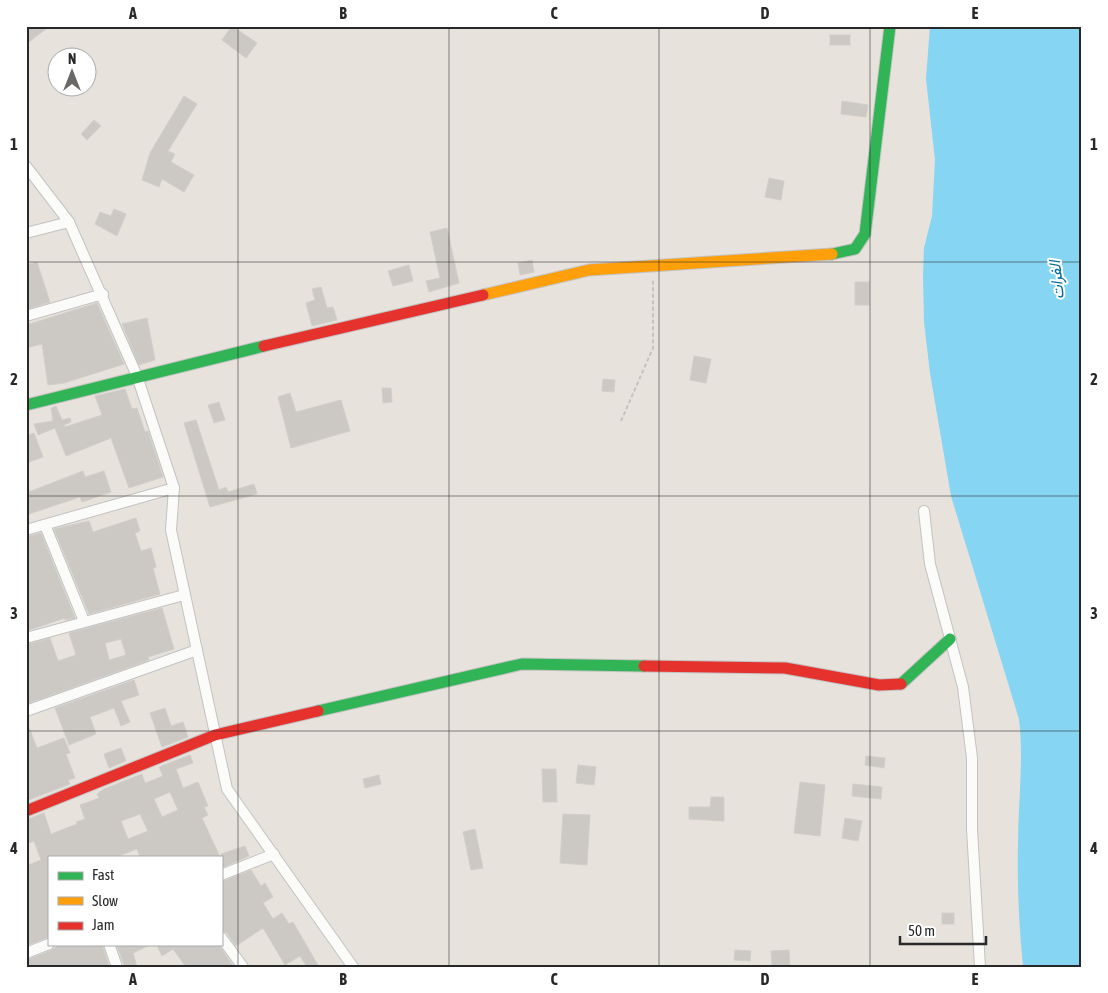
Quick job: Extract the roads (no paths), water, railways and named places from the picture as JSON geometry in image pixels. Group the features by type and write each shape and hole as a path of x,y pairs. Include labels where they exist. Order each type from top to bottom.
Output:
{"street":[{"path":"26,405 137,376 589,270 834,254 855,249 865,234 890,26"},
{"path":"26,166 69,222 103,294 137,376 174,488 171,530 227,788 353,967"},
{"path":"26,233 69,222"},
{"path":"26,316 103,294"},
{"path":"26,530 174,488"},
{"path":"924,511 930,564 963,687 972,758 972,829 980,967"},
{"path":"45,525 84,621"},
{"path":"26,638 184,595"},
{"path":"26,811 215,735 522,664 785,668 879,685 901,684 950,639"},
{"path":"26,711 197,650"},
{"path":"222,875 274,854"},
{"path":"222,939 243,967"},
{"path":"26,953 48,944"},
{"path":"110,946 117,967"}],"water":[{"name":"الفرات","path":"930,26 1082,26 1082,967 1023,966 1019,921 1018,875 1021,766 1019,719 951,496 930,373 924,322 924,248 932,216 935,160 926,79"}]}
